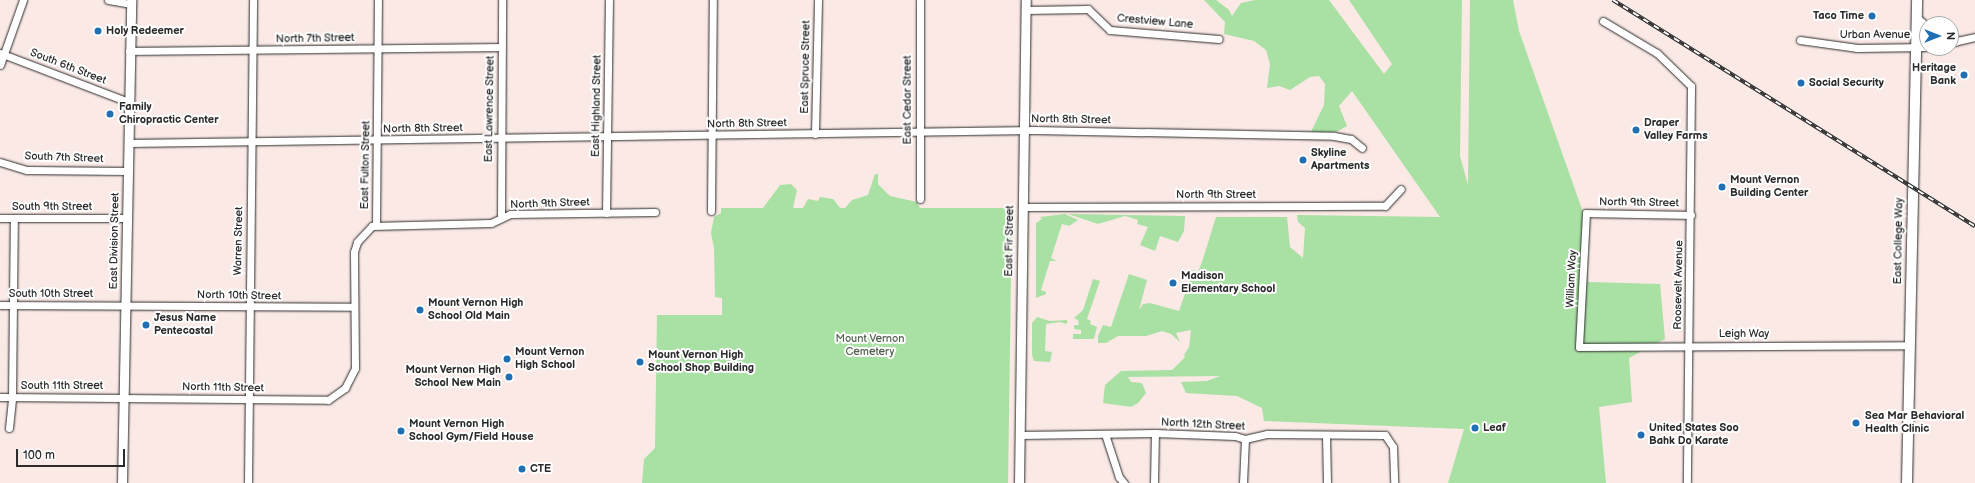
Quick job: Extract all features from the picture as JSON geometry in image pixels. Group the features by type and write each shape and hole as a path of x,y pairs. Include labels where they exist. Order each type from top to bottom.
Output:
{"main road":[{"name":"East College Way","path":"1917,0 1917,20 1919,31"},
{"name":"East College Way","path":"1907,483 1909,344 1922,56"}],"street":[{"path":"0,65 2,54 24,0"},
{"path":"108,0 131,2"},
{"name":"Warren Street","path":"248,483 253,0"},
{"name":"East Fulton Street","path":"323,399 335,396 345,388 355,368 352,307 354,252 356,242 367,229 376,224 378,140 378,0"},
{"name":"East Lawrence Street","path":"501,218 500,138 502,0"},
{"name":"East Highland Street","path":"606,213 609,0"},
{"path":"712,211 713,0"},
{"name":"East Spruce Street","path":"815,134 818,0"},
{"name":"East Cedar Street","path":"920,0 920,199"},
{"name":"East Fir Street","path":"1019,483 1026,0"},
{"name":"East Division Street","path":"122,483 131,2"},
{"name":"Crestview Lane","path":"1026,10 1088,9 1110,30 1219,39"},
{"name":"Roosevelt Avenue","path":"1603,21 1657,53 1691,86 1687,483"},
{"path":"1959,40 1975,37"},
{"name":"Urban Avenue","path":"1800,40 1858,48 1919,47"},
{"name":"North 7th Street","path":"129,51 253,52 502,47"},
{"name":"South 6th Street","path":"2,54 128,102"},
{"name":"North 8th Street","path":"128,143 919,133 1024,130 1334,136 1351,138 1362,148"},
{"name":"South 7th Street","path":"0,162 27,170 128,171"},
{"name":"North 9th Street","path":"1023,206 1385,206 1401,189"},
{"name":"North 9th Street","path":"376,224 491,223 510,214 655,212"},
{"name":"North 9th Street","path":"1586,213 1690,215"},
{"name":"William Way","path":"1579,347 1586,213"},
{"name":"South 9th Street","path":"0,218 127,218"},
{"path":"9,428 12,397 14,218"},
{"name":"South 10th Street","path":"0,305 126,306"},
{"name":"North 10th Street","path":"126,306 250,308 352,307"},
{"name":"Leigh Way","path":"1579,347 1909,344"},
{"name":"South 11th Street","path":"0,397 123,397"},
{"name":"North 11th Street","path":"123,397 323,399"},
{"path":"1154,483 1155,433"},
{"name":"North 12th Street","path":"1020,435 1155,433 1235,436 1245,439 1267,434 1385,435 1393,447 1394,483"},
{"path":"1105,434 1119,476 1124,483"},
{"path":"1326,435 1327,483"},
{"path":"1244,483 1245,439"}],"green space":[{"path":"1204,0 1216,0 1229,10 1232,16 1241,3 1255,0 1329,0 1384,74 1392,64 1349,0 1462,0 1460,156 1468,185 1470,0 1513,0 1519,31 1584,215 1588,282 1660,284 1665,339 1629,358 1632,402 1599,407 1606,483 1448,483 1464,429 1264,421 1262,408 1237,396 1186,393 1181,382 1207,381 1220,376 1128,377 1131,382 1142,383 1146,393 1138,403 1131,407 1103,403 1105,385 1121,371 1172,370 1185,357 1184,355 1189,347 1191,330 1176,333 1180,342 1171,334 1162,331 1146,336 1118,336 1106,343 1098,343 1098,336 1103,325 1111,327 1129,274 1147,280 1139,310 1143,304 1150,303 1179,311 1193,270 1198,272 1202,262 1216,217 1287,217 1290,247 1303,258 1305,228 1298,222 1297,215 1440,217 1352,91 1339,106 1347,126 1336,132 1311,132 1324,105 1325,84 1319,76 1310,77 1290,90 1279,86 1267,88 1270,64 1266,50 1254,41 1224,34 1225,22"},
{"name":"Mount Vernon Cemetery","path":"875,174 878,174 878,184 890,196 917,202 920,208 1012,208 1008,483 642,483 644,459 655,448 657,315 722,315 722,298 715,297 714,248 711,233 714,217 721,213 721,208 763,208 780,185 791,184 797,190 793,208 803,208 808,199 818,201 820,197 833,199 840,208 845,208 852,200 868,195"},
{"path":"1065,214 1078,220 1069,226 1062,224 1051,258 1057,261 1050,261 1041,290 1046,292 1046,294 1036,298 1036,223 1042,219 1040,217"},
{"path":"1068,214 1185,216 1184,231 1178,242 1160,236 1155,251 1140,245 1148,227 1137,224 1138,220 1125,216 1098,224"},
{"path":"1093,279 1100,281 1087,319 1091,321 1090,324 1097,327 1094,339 1073,339 1073,334 1081,334 1081,330 1074,329 1074,325 1079,325 1078,320 1074,318 1083,310"},
{"path":"1037,317 1050,321 1067,320 1067,324 1060,322 1046,324 1045,351 1052,352 1050,362 1034,361 1032,355 1032,323"}],"railway":[{"path":"1613,0 1975,226"}],"place":[{"name":"Taco Time","path":"1872,16"},
{"name":"Holy Redeemer","path":"98,31"},
{"name":"Heritage Bank","path":"1964,75"},
{"name":"Social Security","path":"1801,83"},
{"name":"Family Chiropractic Center","path":"110,114"},
{"name":"Draper Valley Farms","path":"1636,130"},
{"name":"Skyline Apartments","path":"1303,160"},
{"name":"Mount Vernon Building Center","path":"1722,187"},
{"name":"Madison Elementary School","path":"1173,283"},
{"name":"Mount Vernon High School Old Main","path":"420,310"},
{"name":"Jesus Name Pentecostal","path":"146,325"},
{"name":"Mount Vernon High School","path":"507,359"},
{"name":"Mount Vernon High School Shop Building","path":"640,362"},
{"name":"Mount Vernon High School New Main","path":"509,377"},
{"name":"Sea Mar Behavioral Health Clinic","path":"1856,423"},
{"name":"Leaf","path":"1475,428"},
{"name":"Mount Vernon High School Gym/Field House","path":"401,431"},
{"name":"United States Soo Bahk Do Karate","path":"1641,435"},
{"name":"CTE","path":"522,469"}]}
